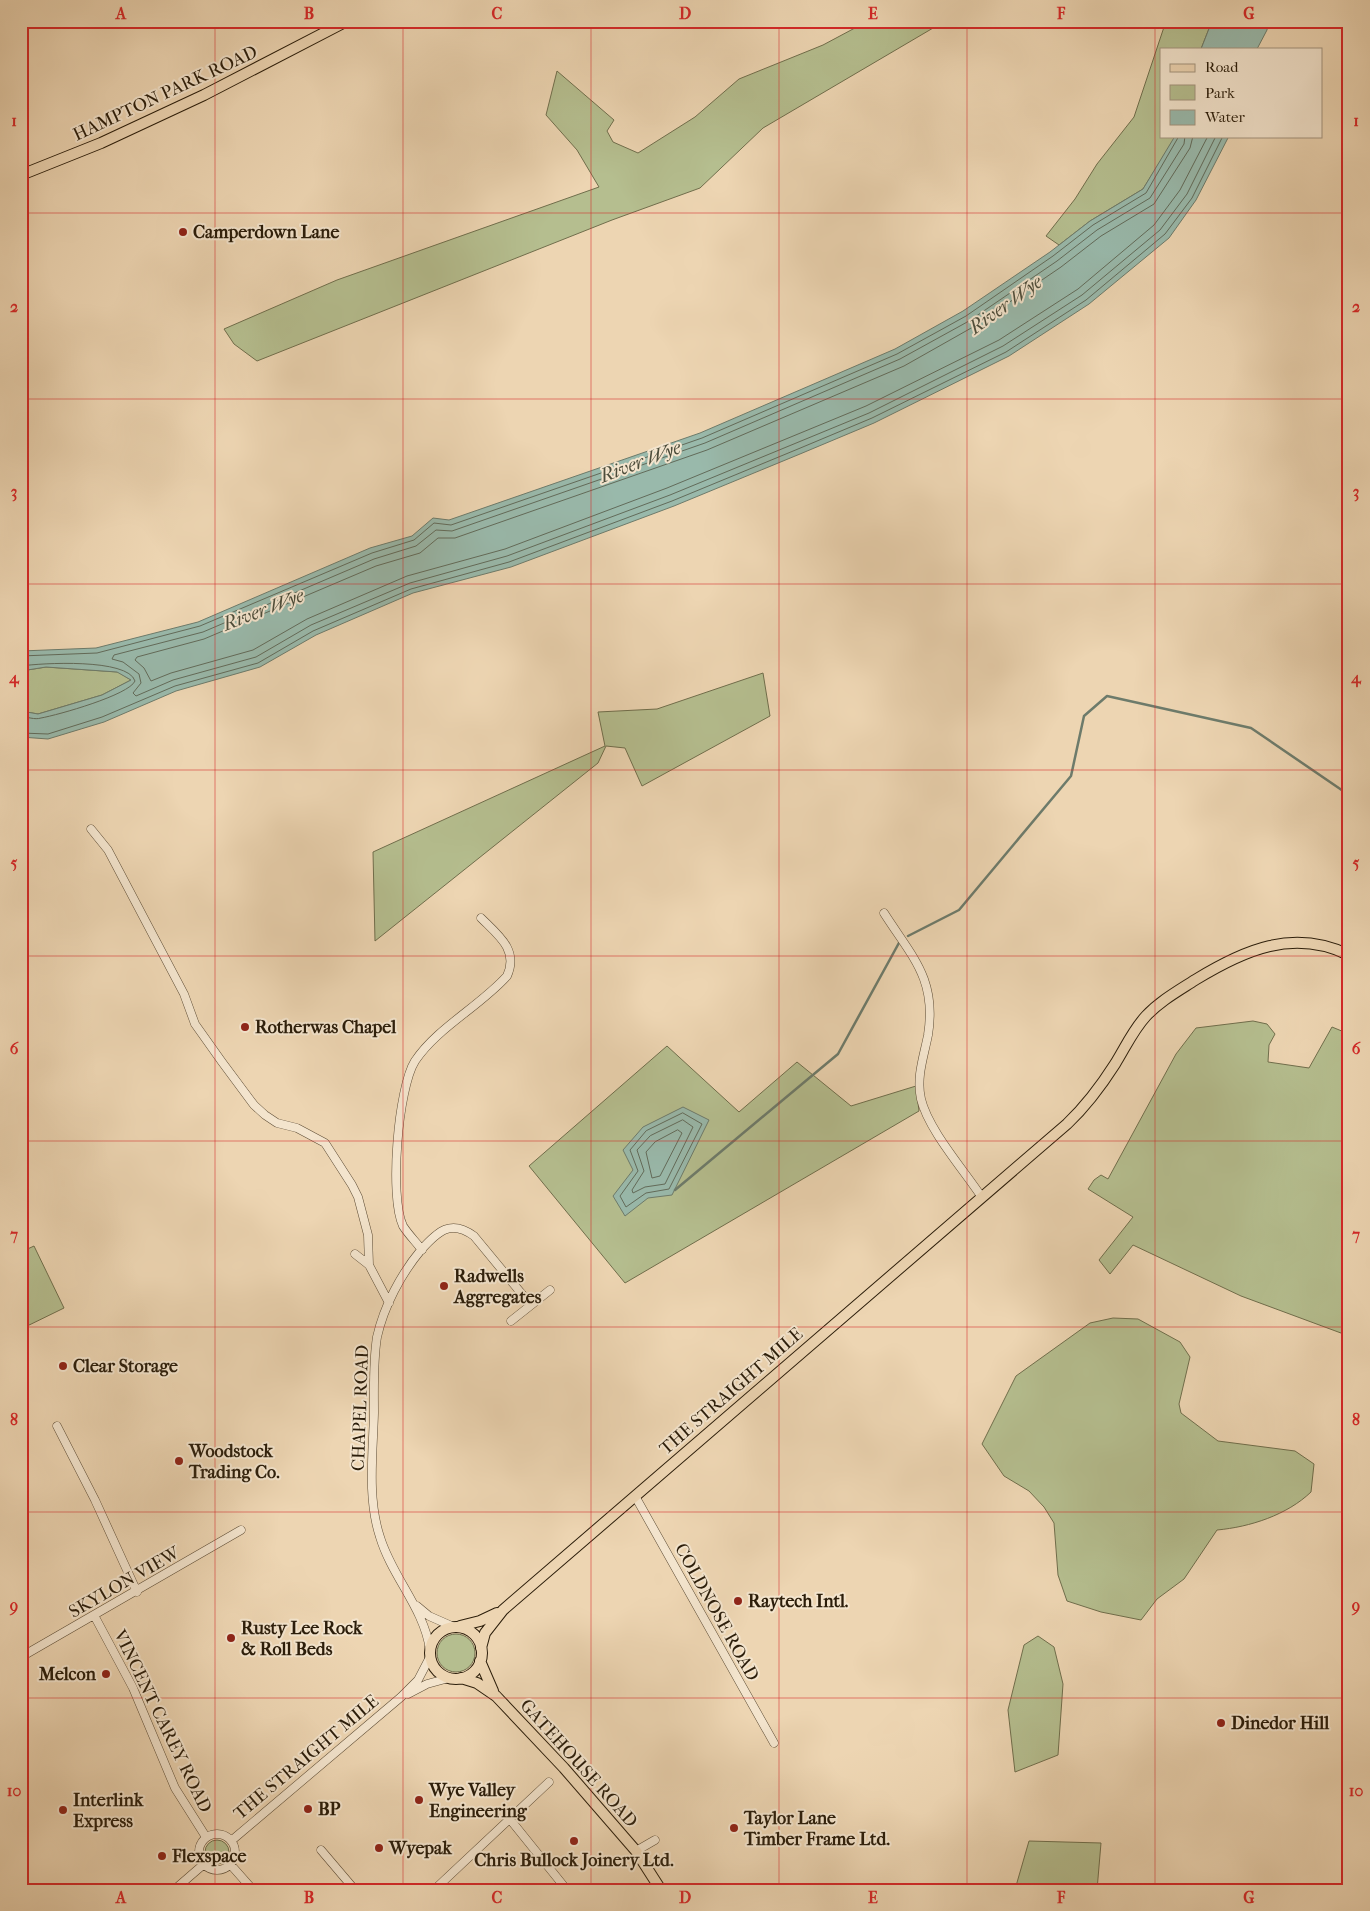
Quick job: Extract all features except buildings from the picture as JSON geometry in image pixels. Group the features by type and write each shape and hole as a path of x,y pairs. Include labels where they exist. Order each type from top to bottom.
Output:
{"main road":[{"name":"HAMPTON PARK ROAD","path":"21,175 93,146 196,98 347,21"},
{"name":"THE STRAIGHT MILE","path":"481,1648 489,1626 503,1610 1077,1114 1097,1090 1146,1016 1183,988 1228,961 1272,945 1310,942 1330,947 1349,955"},
{"name":"THE STRAIGHT MILE","path":"456,1627 480,1621 503,1610"},
{"path":"456,1627 464,1628 475,1636 481,1648 480,1662 472,1673 461,1678 449,1678 438,1672 430,1653 439,1633 456,1627"},
{"name":"GATEHOUSE ROAD","path":"480,1662 484,1676 496,1696"},
{"name":"GATEHOUSE ROAD","path":"461,1678 477,1683 496,1696 564,1768 636,1852 662,1890"}],"street":[{"path":"91,830 108,850 184,994 195,1024 254,1105 277,1123 298,1128 325,1143 358,1197 368,1235 369,1264 389,1303"},
{"path":"884,913 921,971 930,997 928,1035 921,1064 921,1098 928,1118 981,1196"},
{"path":"422,1250 403,1226 400,1215 397,1150 402,1095 415,1061 507,976 512,960 509,951 481,918"},
{"name":"CHAPEL ROAD","path":"430,1653 424,1627 414,1603 388,1559 375,1518 372,1479 375,1362 378,1336 389,1303 409,1265 422,1250 446,1229 463,1228 474,1236 531,1305"},
{"path":"355,1254 369,1264"},
{"path":"511,1321 550,1290"},
{"path":"57,1426 95,1500 137,1592"},
{"name":"COLDNOSE ROAD","path":"635,1496 774,1743"},
{"name":"SKYLON VIEW","path":"21,1657 95,1617 241,1530"},
{"name":"CHAPEL ROAD","path":"414,1603 429,1616 456,1627"},
{"name":"VINCENT CAREY ROAD","path":"95,1617 133,1688 175,1788 206,1837"},
{"name":"THE STRAIGHT MILE","path":"231,1841 401,1697 418,1680 430,1653"},
{"name":"THE STRAIGHT MILE","path":"401,1697 427,1684 449,1678"},
{"path":"434,1890 549,1782"},
{"path":"509,1818 567,1890"},
{"path":"220,1834 231,1841 234,1852 230,1864 219,1870 204,1864 198,1853 206,1837 220,1834"},
{"name":"GATEHOUSE ROAD","path":"636,1852 655,1840"},
{"path":"320,1850 355,1890"},
{"path":"174,1890 204,1864"},
{"path":"230,1864 253,1890"}],"green space":[{"path":"868,21 945,21 763,128 700,188 612,220 257,361 234,344 224,329 337,280 599,187 577,150 546,115 557,71 614,120 607,131 613,142 638,153 695,117 739,79 823,45"},
{"path":"1166,21 1212,21 1201,48 1160,48 1160,138 1175,138 1143,189 1090,221 1059,245 1046,236 1075,199 1097,164 1134,117"},
{"path":"46,667 118,672 131,680 102,695 38,714 21,711 21,671"},
{"path":"763,673 770,716 642,786 625,748 606,746 598,763 375,941 373,852 605,746 598,712 657,709"},
{"path":"1253,1021 1267,1024 1275,1034 1269,1045 1268,1062 1309,1068 1332,1027 1349,1034 1349,1336 1241,1296 1133,1245 1110,1274 1099,1260 1133,1217 1088,1189 1094,1180 1101,1175 1108,1179 1176,1054 1196,1028"},
{"path":"667,1046 739,1112 797,1062 851,1106 916,1086 919,1111 625,1283 529,1166"},
{"path":"34,1246 64,1308 21,1329 21,1252"},
{"path":"1113,1318 1138,1319 1180,1342 1190,1357 1179,1404 1181,1413 1218,1441 1295,1451 1314,1464 1311,1492 1291,1507 1255,1523 1217,1530 1184,1579 1157,1599 1141,1620 1101,1612 1067,1601 1058,1575 1054,1523 1044,1507 1029,1491 1004,1476 982,1444 1016,1376 1090,1323"},
{"path":"456,1634 470,1639 475,1653 470,1667 456,1672 442,1667 437,1653 442,1639"},
{"path":"1038,1636 1054,1647 1063,1684 1058,1755 1015,1772 1008,1710 1024,1645"},
{"path":"217,1840 225,1844 229,1852 225,1860 217,1864 209,1860 205,1852 209,1844"},
{"path":"1029,1841 1101,1843 1097,1890 909,1890 1016,1886"}],"water":[{"path":"1212,21 1268,21 1267,30 1258,48 1201,48"},
{"name":"River Wye","path":"1174,138 1228,138 1196,200 1169,238 1089,304 1009,356 874,423 674,506 511,567 413,593 316,635 260,667 176,691 104,722 48,739 21,737 21,711 38,714 102,695 131,680 117,672 46,667 21,671 21,651 96,648 198,622 370,548 412,536 433,518 449,520 700,433 895,349 963,311 1050,252 1090,221 1143,189"},
{"path":"683,1107 709,1120 672,1195 648,1198 625,1216 613,1196 633,1170 623,1150 643,1127"}],"waterway":[{"path":"908,936 959,910 1071,776 1084,716 1107,696 1251,728 1349,795"},
{"path":"675,1190 838,1054 900,941"}],"place":[{"name":"Camperdown Lane","path":"183,232"},
{"name":"Rotherwas Chapel","path":"245,1027"},
{"name":"Radwells Aggregates","path":"444,1286"},
{"name":"Clear Storage","path":"63,1366"},
{"name":"Woodstock Trading Co.","path":"179,1461"},
{"name":"Raytech Intl.","path":"738,1601"},
{"name":"Rusty Lee Rock & Roll Beds","path":"231,1638"},
{"name":"Melcon","path":"106,1674"},
{"name":"Dinedor Hill","path":"1221,1723"},
{"name":"Wye Valley Engineering","path":"419,1800"},
{"name":"BP","path":"308,1809"},
{"name":"Interlink Express","path":"63,1810"},
{"name":"Taylor Lane Timber Frame Ltd.","path":"734,1828"},
{"name":"Chris Bullock Joinery Ltd.","path":"574,1841"},
{"name":"Wyepak","path":"379,1848"},
{"name":"Flexspace","path":"162,1856"}]}
